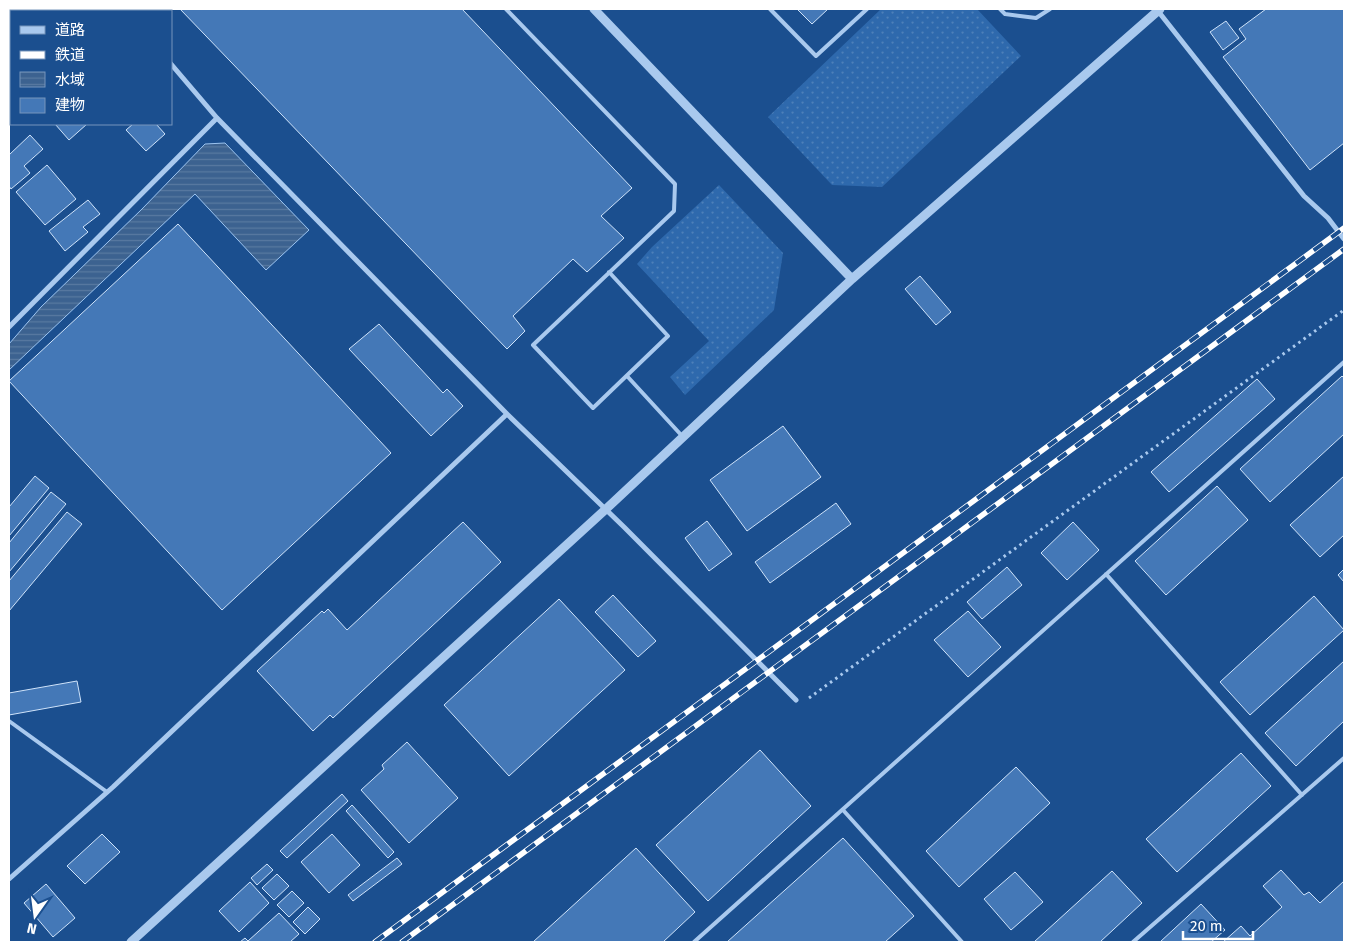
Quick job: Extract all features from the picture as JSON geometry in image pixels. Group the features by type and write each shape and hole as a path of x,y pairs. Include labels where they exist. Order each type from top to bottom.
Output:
{"street":[{"path":"594,9 852,280"},
{"path":"131,942 606,509 852,280 1159,10 1304,196 1328,218 1344,239"},
{"path":"172,65 217,118 507,414 606,509 796,700"},
{"path":"9,327 217,118"},
{"path":"9,879 107,792 507,414"}],"lane":[{"path":"506,9 675,184 674,211 533,345 593,408 668,336 610,272"},
{"path":"770,9 816,56 867,9"},
{"path":"1000,9 1005,14 1036,18 1050,9"},
{"path":"694,942 1344,362"},
{"path":"627,376 683,437"},
{"path":"1106,574 1302,795"},
{"path":"9,721 107,792"},
{"path":"1133,942 1344,758"},
{"path":"843,810 962,942"}],"path":[{"path":"796,700 802,704 1344,310"}],"shaded area":[{"path":"881,9 977,9 1021,56 882,187 832,185 768,117"},
{"path":"719,185 783,253 774,310 685,395 670,377 709,341 637,264 652,247"}],"water":[{"path":"225,143 309,230 266,270 195,194 9,370 9,344 41,307 142,209 205,144"}],"building":[{"path":"180,9 462,9 632,188 601,216 624,238 587,272 573,259 513,316 525,331 507,349"},
{"path":"797,9 828,9 812,24"},
{"path":"1266,9 1344,9 1344,143 1310,170 1223,57 1246,39 1239,29"},
{"path":"1226,21 1239,38 1223,50 1210,32"},
{"path":"56,125 86,125 69,140"},
{"path":"132,125 157,125 165,134 146,151 126,130"},
{"path":"30,135 43,149 24,166 30,173 11,189 9,186 9,155"},
{"path":"47,165 76,199 45,225 16,192"},
{"path":"88,200 100,214 83,227 88,232 65,251 49,231"},
{"path":"178,224 391,453 222,610 9,381"},
{"path":"920,276 951,312 936,325 905,289"},
{"path":"379,324 443,393 447,389 463,406 431,436 349,349"},
{"path":"1342,376 1344,378 1344,434 1270,502 1240,469"},
{"path":"1257,379 1275,399 1169,492 1151,472"},
{"path":"783,426 821,477 747,531 710,480"},
{"path":"35,476 49,488 9,536 9,507"},
{"path":"1344,476 1344,535 1320,557 1290,525"},
{"path":"1217,486 1248,520 1166,595 1135,561"},
{"path":"51,492 66,504 9,572 9,543"},
{"path":"836,503 851,524 770,583 755,562"},
{"path":"67,512 82,524 9,611 9,581"},
{"path":"707,521 732,554 709,571 685,538"},
{"path":"463,522 501,562 333,718 330,715 313,731 257,671 322,611 324,613 328,609 347,630"},
{"path":"1073,522 1099,550 1067,580 1041,553"},
{"path":"1007,567 1022,585 982,619 967,602"},
{"path":"1344,569 1344,582 1338,575"},
{"path":"613,595 656,641 638,657 595,612"},
{"path":"1314,596 1344,630 1250,715 1220,682"},
{"path":"559,599 625,670 509,776 444,705"},
{"path":"968,611 1001,647 968,677 934,640"},
{"path":"1344,661 1344,721 1296,766 1265,733"},
{"path":"77,681 81,702 9,715 9,693"},
{"path":"407,742 458,798 409,843 361,790 384,769 382,765"},
{"path":"760,750 811,806 708,901 656,845"},
{"path":"1241,753 1271,786 1177,872 1146,839"},
{"path":"1016,767 1050,803 959,887 926,851"},
{"path":"342,794 348,801 287,858 280,851"},
{"path":"352,805 394,852 388,858 346,811"},
{"path":"102,834 120,852 85,884 67,866"},
{"path":"332,834 360,865 329,893 301,862"},
{"path":"843,838 914,916 885,942 727,942"},
{"path":"636,848 695,912 663,942 533,942"},
{"path":"397,858 402,864 353,901 348,895"},
{"path":"267,864 273,870 257,885 251,878"},
{"path":"1281,870 1304,895 1309,892 1320,903 1344,881 1344,942 1223,942 1241,926 1250,936 1282,907 1263,886"},
{"path":"1112,871 1142,903 1100,942 1034,942"},
{"path":"1015,872 1043,902 1011,930 984,899"},
{"path":"277,874 289,886 274,900 262,888"},
{"path":"250,882 269,903 239,932 219,911"},
{"path":"46,884 75,918 53,937 24,903"},
{"path":"292,891 304,903 289,917 277,905"},
{"path":"1201,904 1225,930 1211,942 1160,942"},
{"path":"308,907 320,919 305,934 293,922"},
{"path":"279,913 299,934 290,942 240,942 245,938 248,941"}],"railway":[{"path":"375,942 1344,228"},
{"path":"402,942 1344,249"}]}
